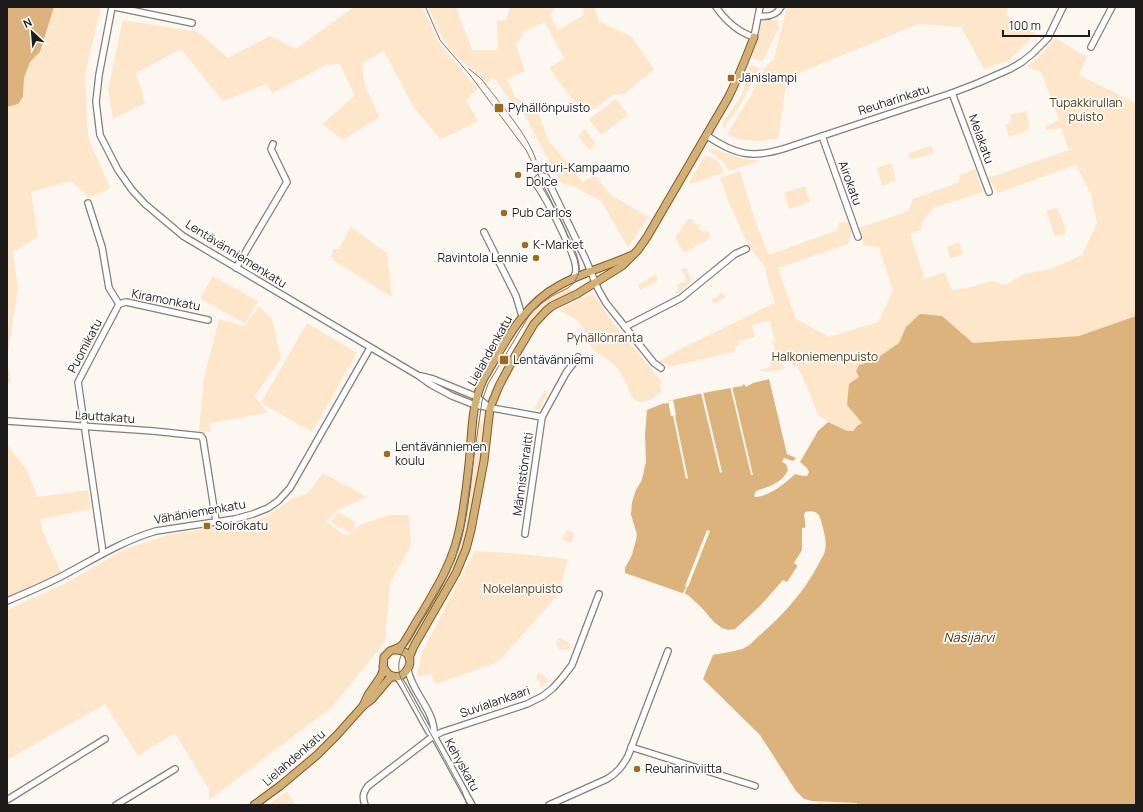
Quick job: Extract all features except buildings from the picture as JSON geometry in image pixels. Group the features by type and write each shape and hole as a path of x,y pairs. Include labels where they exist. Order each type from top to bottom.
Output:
{"main road":[{"name":"Lielahdenkatu","path":"409,658 414,646 456,573 466,549 484,461 490,408 498,386 529,332 540,316 552,306 596,283 622,266 634,254 647,237 737,81 754,37"},
{"name":"Lielahdenkatu","path":"395,650 403,644 427,604 447,568 455,547 460,529 468,473 475,405 484,378 522,316 542,296 573,278 634,254"},
{"path":"395,650 403,651 409,658 410,666 403,675 395,676 385,671 383,662 387,654 395,650"},
{"name":"Lielahdenkatu","path":"363,706 368,695 381,676 383,666"},
{"name":"Lielahdenkatu","path":"254,805 280,786 317,755 363,706 372,699 388,680 395,676"}],"street":[{"path":"113,7 192,23"},
{"name":"Lentävänniemenkatu","path":"113,7 99,75 96,102 100,136 118,170 132,190 145,204 183,236 419,376 430,384 452,396 475,405 490,408"},
{"path":"716,7 737,29 754,37"},
{"name":"Lielahdenkatu","path":"754,37 760,7"},
{"path":"759,16 771,16 778,12 781,7"},
{"name":"Reuharinkatu","path":"706,135 716,142 744,154 756,155 773,152 978,83 1010,69 1032,54 1048,38 1063,7"},
{"path":"1091,47 1112,7"},
{"name":"Melakatu","path":"952,92 989,192"},
{"name":"Airokatu","path":"822,136 858,237"},
{"path":"236,268 287,182 271,149 273,144"},
{"path":"573,278 576,269 574,260 547,202 536,184 537,179 542,176 546,177 606,303 654,363 661,368"},
{"path":"88,203 102,247 109,288 119,304"},
{"path":"484,232 516,296 522,316"},
{"path":"626,327 681,298 735,254 746,249"},
{"name":"Kiramonkatu","path":"119,304 126,302 208,320"},
{"name":"Puomikatu","path":"102,553 78,382 119,304"},
{"name":"Vähäniemenkatu","path":"7,601 52,581 102,553 130,540 156,531 235,519 261,511 278,501 290,488 370,348"},
{"path":"490,408 542,417 566,373 578,357"},
{"name":"Lentävänniemenkatu","path":"419,376 432,379 477,397 490,408"},
{"name":"Männistönraitti","path":"525,534 542,417"},
{"name":"Lauttakatu","path":"7,421 202,436 216,521"},
{"name":"Suvialankaari","path":"366,805 363,795 368,786 434,736 527,704 543,696 553,688 572,665 599,594"},
{"path":"549,805 607,779 615,774 622,766 631,747 668,651"},
{"name":"Kehyskatu","path":"408,670 412,683 432,720 434,736"},
{"name":"Kehyskatu","path":"395,676 404,687 429,732 434,736 468,798 470,805"},
{"path":"7,800 105,739"},
{"path":"631,747 755,786"},
{"path":"116,805 175,769"}],"green space":[{"path":"54,7 101,7 85,75 88,137 110,188 90,198 71,181 31,192 38,237 13,252 18,290 7,358 7,107 18,104 23,98 24,78 30,62 41,52"},
{"path":"354,7 425,7 423,8 437,39 478,89 466,100 478,121 440,139 413,106 384,51 362,63 364,82 379,117 343,140 322,124 355,96 340,64 327,65 272,93 266,84 223,101 181,49 136,73 145,103 113,119 108,90 123,20 198,32 228,58 270,36 296,49"},
{"path":"428,7 456,7 472,50 498,50 497,21 506,20 510,7 555,7 550,16 558,30 584,15 583,7 594,7 599,21 632,37 654,69 626,93 611,96 595,109 576,104 549,68 564,58 545,22 526,30 516,45 525,71 507,79 515,97 537,109 548,140 583,182 595,175 611,195 649,217 628,247 601,201 573,186 561,183 520,107 516,108 494,78 487,83 451,51 440,33"},
{"path":"787,7 1009,7 1006,15 1036,34 1009,60 984,69 961,27 918,24 787,78 778,139 758,141 740,140 727,134 767,65 774,59"},
{"path":"762,20 777,20 779,27 763,61 752,59"},
{"path":"1055,38 1087,57 1079,75 1136,103 1136,316 1079,336 973,343 942,317 906,327 900,343 873,361 859,365 856,371 859,377 862,423 853,431 847,431 828,422 818,415 797,366 793,366 784,356 776,354 772,341 775,340 770,321 752,325 755,337 738,341 739,345 735,346 736,351 669,367 667,364 658,362 676,351 775,303 765,267 750,248 729,203 720,178 740,171 755,221 769,255 838,230 839,223 849,221 852,231 848,244 778,268 796,319 829,337 878,322 893,291 879,247 864,245 859,228 908,211 913,199 960,182 959,175 975,169 983,192 933,208 922,222 921,230 910,234 925,279 945,272 952,290 967,288 992,281 1005,285 1024,274 1051,269 1082,255 1097,223 1091,194 1076,165 998,193 988,178 1069,150 1061,128 1047,130 1045,127 1059,120 1041,72 1027,66 1045,51"},
{"path":"751,65 760,68 740,105 723,129 722,124 743,93 747,72"},
{"path":"616,99 628,115 601,135 589,119"},
{"path":"1026,111 1029,123 1028,130 1009,137 1005,125 1012,122 1010,115"},
{"path":"585,129 596,144 589,150 578,136"},
{"path":"706,146 647,247 646,245 703,147"},
{"path":"931,146 934,153 910,160 908,153"},
{"path":"711,148 740,158 760,161 729,171 724,163 709,151"},
{"path":"705,156 711,157 716,161 724,172 690,184 689,183"},
{"path":"891,163 896,180 882,186 877,168"},
{"path":"805,186 810,202 789,209 784,193"},
{"path":"1057,208 1065,227 1065,234 1055,236 1046,211"},
{"path":"689,219 698,225 701,225 699,229 704,232 706,229 711,236 706,241 694,246 684,253 676,237"},
{"path":"351,227 387,253 392,297 333,260 334,258 330,257 334,249 339,249"},
{"path":"959,242 963,254 951,258 947,247"},
{"path":"686,268 692,281 676,294 675,292 678,290 677,285 687,280 681,269"},
{"path":"656,274 657,281 640,290 638,285"},
{"path":"213,276 258,301 245,324 200,298"},
{"path":"567,284 574,293 529,329 520,323 538,302"},
{"path":"721,292 726,297 714,304 711,299 717,298"},
{"name":"Pyhällönranta","path":"593,293 613,323 662,382 660,385 661,392 648,401 639,402 634,399 617,368 591,347 580,323 560,311 560,309"},
{"path":"259,306 272,319 281,358 255,396 267,413 209,423 211,432 199,431 204,378 219,319 245,326"},
{"path":"307,323 357,353 312,432 261,403"},
{"path":"7,358 11,384 7,382"},
{"path":"770,362 780,363 785,369 766,372 759,370 771,367"},
{"path":"429,380 468,397 467,400 452,394 428,381"},
{"path":"545,389 547,394 539,411 534,409"},
{"path":"475,420 485,421 481,464 469,527 459,562 413,644 407,641 450,566"},
{"path":"7,445 27,470 37,497 88,490 91,509 41,519 43,532 61,572 7,597"},
{"path":"523,466 530,466 528,479 524,479 523,484 517,483 518,481 521,481"},
{"path":"323,473 367,497 338,510 326,522 345,535 351,534 359,525 390,515 409,515 411,545 390,583 385,642 332,707 209,800 209,789 175,733 138,756 105,704 7,760 7,610 68,582 125,549 171,534 222,527 266,517 293,498 307,494"},
{"path":"337,512 356,522 351,533 331,523"},
{"path":"567,530 574,533 573,540 570,543 562,539"},
{"name":"Nokelanpuisto","path":"475,551 568,559 557,596 498,662 436,684 431,674 417,677 422,652"},
{"path":"558,638 569,642 568,643 570,645 568,651 559,649 556,643"},
{"path":"538,673 548,679 541,688 540,682 536,678"},
{"path":"287,791 295,805 268,805"},
{"path":"819,801 857,803 857,805 818,805"}],"water":[{"path":"7,7 54,7 40,52 30,62 24,78 23,97 18,104 7,107"},
{"name":"Näsijärvi","path":"920,314 942,316 973,343 1079,336 1136,316 1136,805 857,805 857,803 812,801 804,799 796,791 760,735 703,679 713,655 739,650 750,645 800,594 825,550 826,542 823,529 820,518 816,512 805,512 806,543 804,551 802,558 787,582 783,580 761,605 735,629 728,630 722,628 714,622 688,595 625,573 625,568 632,555 637,534 631,515 632,502 636,490 642,480 646,461 645,435 647,410 664,403 668,403 668,401 742,386 744,384 746,387 753,383 769,379 787,454 796,458 793,461 784,458 782,462 786,464 788,470 783,478 775,484 756,491 754,496 765,495 782,485 795,474 807,476 809,472 807,468 800,462 818,431 828,422 847,431 853,431 862,423 847,405 849,384 859,377 856,371 859,365 873,361 899,343 906,327"}],"pier":[{"path":"730,386 732,386 753,475 751,475"},
{"path":"703,392 722,472 720,473 701,393"},
{"path":"673,400 688,478 686,479 673,416 671,416 668,401"},
{"path":"808,527 808,547 806,555 799,567 794,563 802,550 802,528"},
{"path":"707,530 710,531 684,596 682,595 686,587 685,586"}],"tram line":[{"path":"426,8 440,40 470,75 526,150 563,225 577,259 579,270 574,283 568,288 552,296 532,312 488,384 482,401 464,526 455,559 447,576 403,651 399,662 399,673 402,681 462,791 467,805"},
{"path":"469,69 483,81 520,129 536,160"}],"place":[{"name":"Jänislampi","path":"731,78"},
{"name":"Pyhällönpuisto","path":"499,108"},
{"name":"Parturi-Kampaamo Dolce","path":"518,175"},
{"name":"Pub Carlos","path":"504,213"},
{"name":"K-Market","path":"525,245"},
{"name":"Ravintola Lennie","path":"536,258"},
{"name":"Lentävänniemi","path":"504,360"},
{"name":"Lentävänniemen koulu","path":"387,454"},
{"name":"Soirokatu","path":"207,526"},
{"name":"Reuharinviitta","path":"637,769"}],"park label":[{"name":"Tupakkirullan puisto","path":"1086,110"},
{"name":"Halkoniemenpuisto","path":"825,357"}]}
